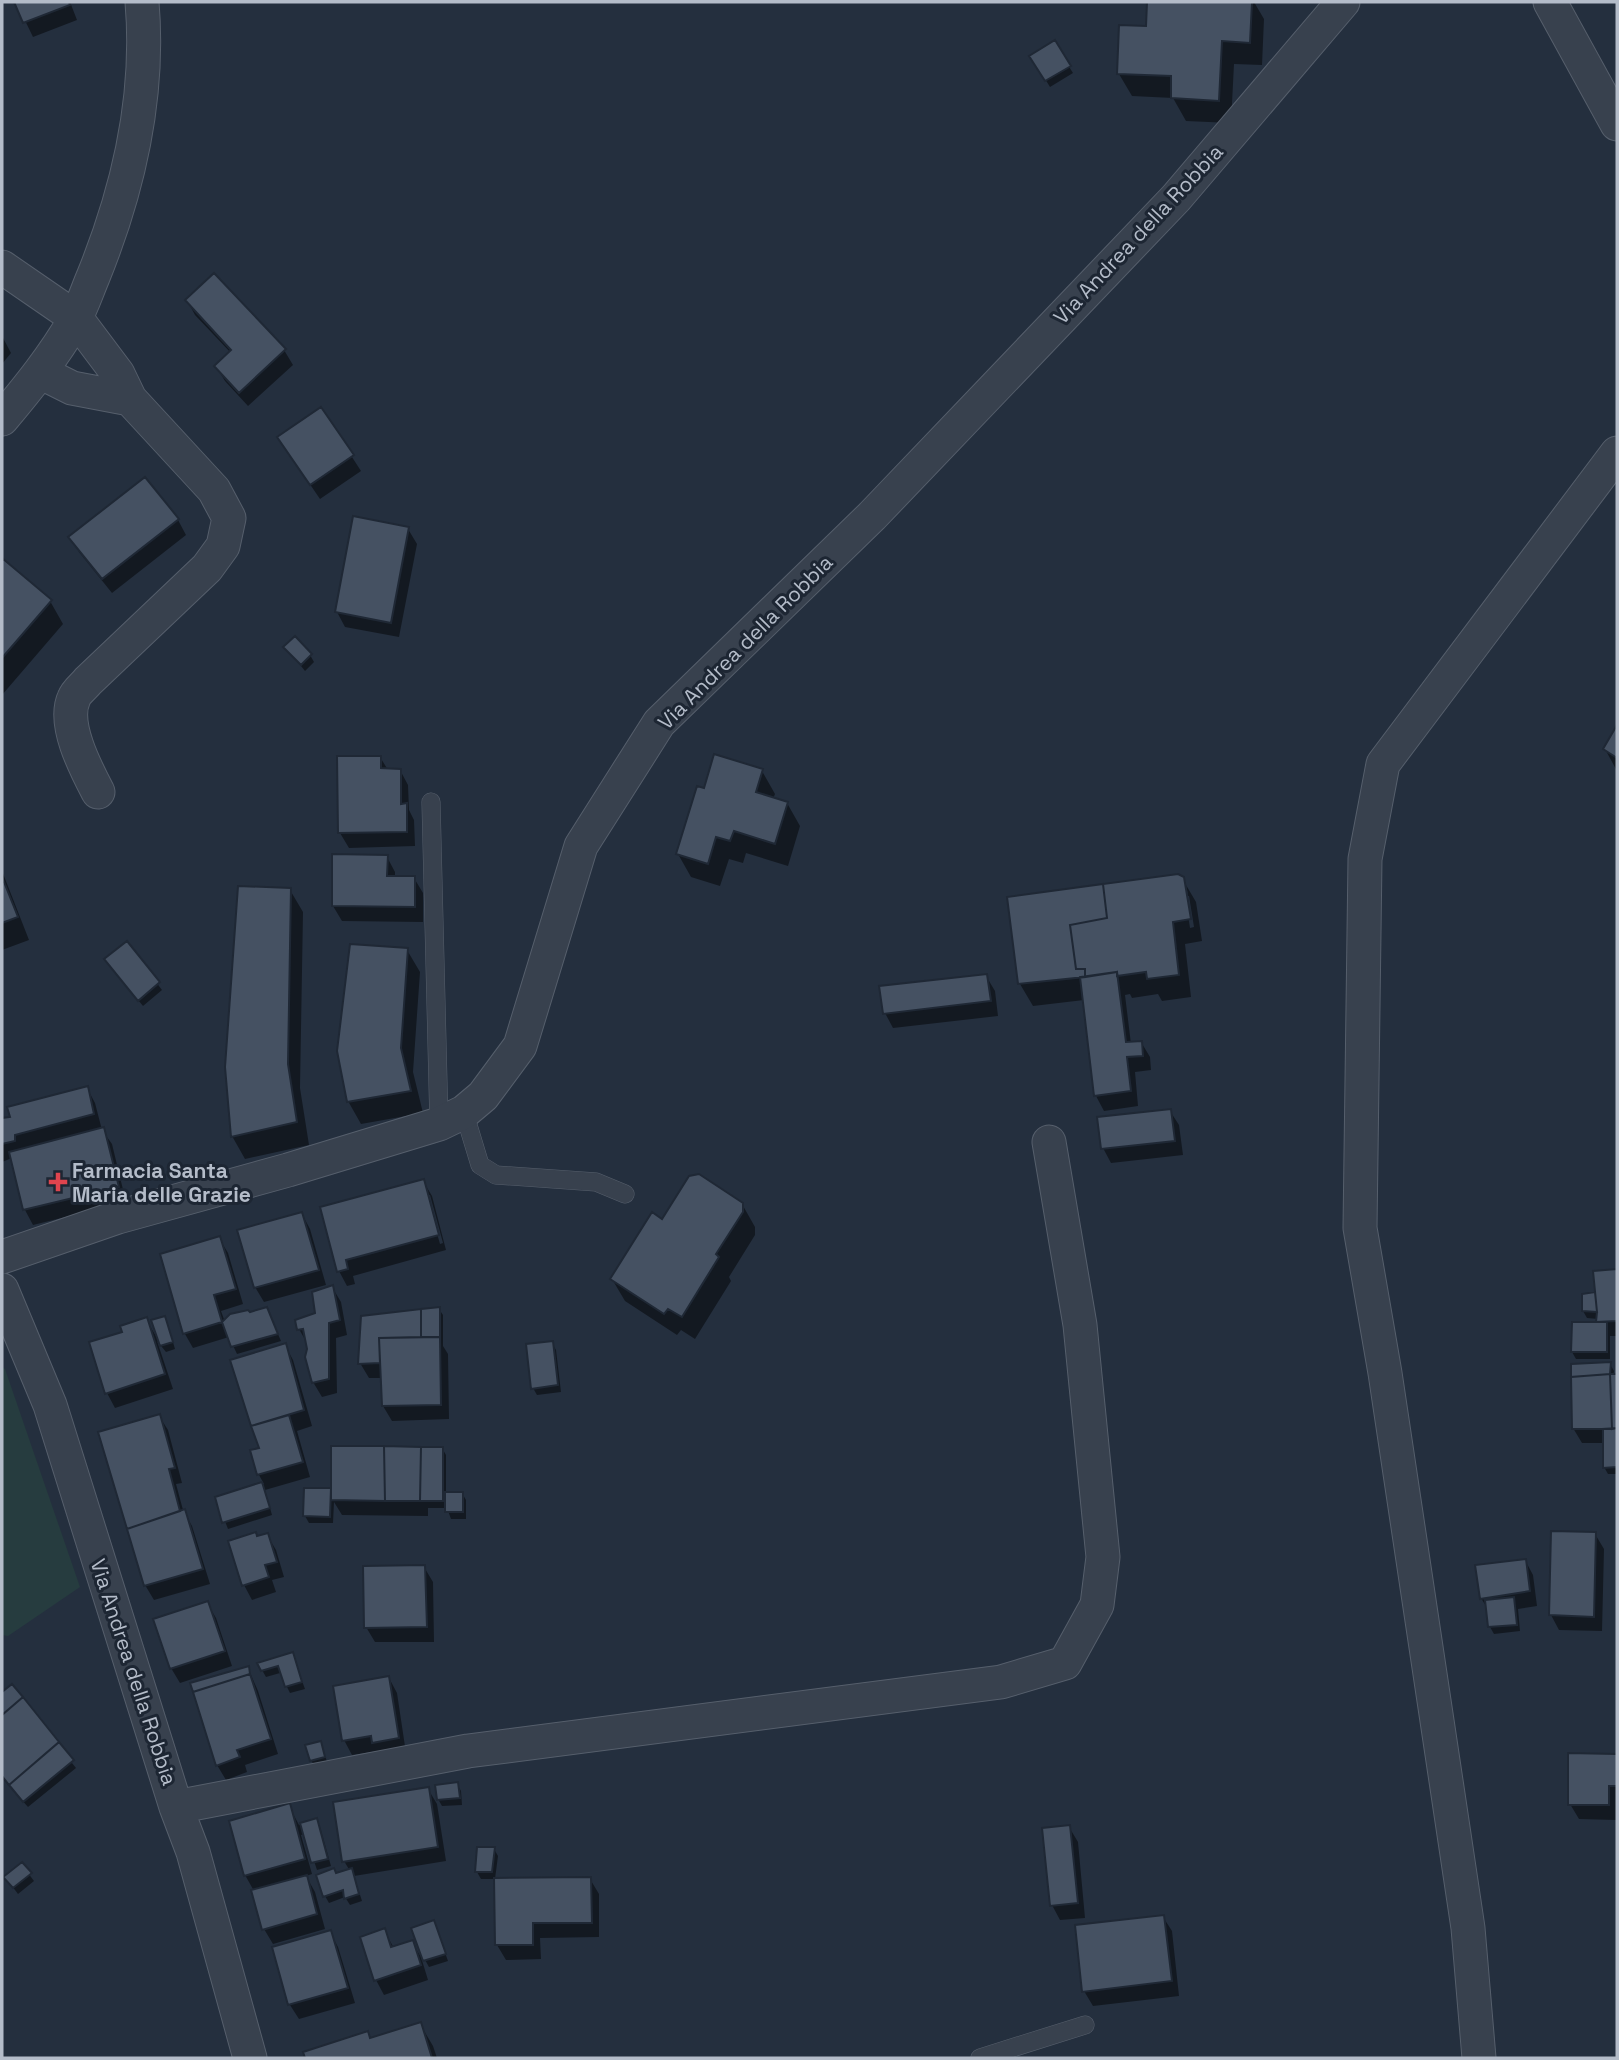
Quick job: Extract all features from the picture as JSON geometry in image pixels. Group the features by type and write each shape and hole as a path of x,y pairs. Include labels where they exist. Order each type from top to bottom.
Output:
{"street":[{"path":"2,419 40,372 76,318 108,239 127,174 140,100 144,30 142,2"},
{"name":"Via Andrea della Robbia","path":"2,1257 118,1217 288,1170 451,1118 483,1096 520,1046 581,846 659,723 872,516 1176,198 1343,2"},
{"path":"1550,2 1617,124"},
{"path":"2,267 76,318 118,374 130,400 214,490 229,518 223,546 207,568 88,681 74,699 72,726 79,756 98,793"},
{"path":"40,372 72,388 130,400"},
{"path":"1479,2058 1466,1914 1385,1373 1360,1228 1364,859 1383,764 1617,453"},
{"path":"176,1807 468,1751 1001,1682 1065,1664 1097,1605 1103,1557 1080,1325 1049,1142"},
{"name":"Via Andrea della Robbia","path":"2,1290 50,1405 176,1807 193,1852 250,2058"},
{"path":"2,1341 34,1366"}],"lane":[{"path":"431,803 451,1118 480,1165 496,1175 596,1182 625,1194"},
{"path":"980,2058 1085,2025"}],"green space":[{"path":"2,1367 5,1369 80,1587 8,1636 2,1635"}],"building":[{"path":"14,2 69,2 70,5 23,23"},
{"path":"1147,2 1252,2 1250,43 1222,41 1219,101 1171,98 1171,76 1117,74 1119,25 1146,26"},
{"path":"1055,40 1071,66 1045,81 1029,56"},
{"path":"214,273 286,349 239,393 214,366 231,350 185,300"},
{"path":"321,407 354,455 310,485 277,437"},
{"path":"145,477 179,519 102,579 68,537"},
{"path":"353,516 409,527 391,623 335,612"},
{"path":"2,558 52,600 2,658"},
{"path":"295,636 312,654 301,665 283,647"},
{"path":"1617,725 1617,758 1603,749"},
{"path":"714,754 763,769 756,792 788,802 775,844 734,831 730,841 716,837 708,864 676,854 697,786 704,788"},
{"path":"337,756 381,756 381,768 401,769 401,804 407,803 407,832 338,833"},
{"path":"332,854 388,855 387,876 415,876 415,907 332,906"},
{"path":"1178,874 1184,877 1191,919 1173,922 1179,975 1147,979 1146,972 1117,976 1117,972 1085,977 1085,969 1076,969 1070,925 1107,918 1103,884"},
{"path":"2,877 18,917 2,923"},
{"path":"1103,884 1107,918 1070,925 1076,969 1085,969 1085,977 1018,984 1007,897"},
{"path":"238,886 291,888 288,1064 297,1122 231,1137 225,1067"},
{"path":"127,941 160,982 138,1001 104,959"},
{"path":"350,944 408,948 401,1048 411,1091 347,1102 337,1051"},
{"path":"1117,972 1126,1042 1142,1041 1143,1056 1127,1057 1131,1091 1094,1096 1080,977"},
{"path":"987,974 991,1001 883,1014 879,986"},
{"path":"88,1086 94,1114 15,1135 15,1141 2,1144 2,1118 10,1117 7,1107"},
{"path":"1171,1109 1175,1141 1101,1149 1097,1117"},
{"path":"104,1127 119,1187 23,1210 9,1152"},
{"path":"699,1174 743,1203 743,1212 716,1254 719,1257 682,1317 668,1309 664,1314 610,1279 652,1212 662,1219 689,1176"},
{"path":"424,1179 439,1235 346,1260 348,1269 337,1272 320,1207"},
{"path":"302,1212 319,1270 254,1288 237,1230"},
{"path":"220,1236 236,1289 214,1295 222,1322 183,1334 160,1254"},
{"path":"1617,1269 1617,1321 1596,1322 1593,1271"},
{"path":"333,1285 340,1320 329,1323 329,1379 312,1383 305,1357 307,1349 303,1329 297,1330 295,1320 315,1313 312,1292"},
{"path":"1595,1292 1597,1312 1582,1311 1582,1294"},
{"path":"267,1307 278,1334 231,1347 222,1322 230,1314"},
{"path":"440,1307 440,1337 421,1337 421,1309"},
{"path":"421,1309 421,1337 379,1338 380,1363 358,1364 361,1316"},
{"path":"165,1316 173,1342 160,1346 151,1320"},
{"path":"147,1317 165,1374 105,1394 89,1342 122,1332 120,1326"},
{"path":"1572,1322 1607,1322 1607,1352 1571,1352"},
{"path":"440,1337 441,1405 382,1406 379,1338"},
{"path":"553,1341 558,1385 531,1389 526,1344"},
{"path":"286,1343 304,1410 251,1426 230,1360"},
{"path":"1611,1362 1610,1374 1571,1377 1571,1364"},
{"path":"1610,1374 1612,1429 1572,1429 1571,1377"},
{"path":"1610,1374 1617,1374 1617,1428 1612,1429"},
{"path":"160,1414 175,1468 169,1469 180,1511 127,1529 98,1432"},
{"path":"289,1415 303,1462 257,1475 250,1450 259,1448 251,1426"},
{"path":"1617,1428 1617,1467 1603,1468 1603,1429"},
{"path":"331,1446 384,1446 385,1501 331,1500"},
{"path":"384,1446 421,1447 420,1501 385,1501"},
{"path":"421,1447 443,1447 443,1501 420,1501"},
{"path":"262,1482 270,1508 222,1523 215,1497"},
{"path":"304,1488 331,1488 330,1517 303,1516"},
{"path":"445,1492 463,1492 463,1512 445,1512"},
{"path":"185,1509 203,1569 144,1586 127,1529"},
{"path":"1551,1531 1596,1532 1594,1617 1549,1615"},
{"path":"256,1532 257,1536 268,1533 277,1562 265,1565 269,1577 242,1586 228,1541"},
{"path":"1526,1559 1530,1591 1480,1599 1475,1565"},
{"path":"425,1565 427,1627 364,1628 363,1566"},
{"path":"1514,1597 1517,1625 1488,1627 1485,1600"},
{"path":"208,1601 225,1651 170,1669 153,1619"},
{"path":"293,1652 302,1682 285,1687 278,1666 261,1671 257,1663"},
{"path":"249,1666 250,1674 193,1692 190,1683"},
{"path":"250,1674 271,1739 237,1750 240,1757 216,1766 193,1692"},
{"path":"389,1676 399,1738 372,1743 371,1736 342,1741 333,1686"},
{"path":"12,1684 23,1697 2,1715 2,1692"},
{"path":"23,1697 59,1742 9,1785 2,1776 2,1715"},
{"path":"321,1741 325,1757 310,1761 305,1745"},
{"path":"59,1742 74,1760 23,1802 9,1785"},
{"path":"1568,1753 1617,1754 1617,1786 1609,1786 1609,1805 1568,1805"},
{"path":"458,1782 460,1798 437,1800 435,1785"},
{"path":"429,1787 438,1847 342,1862 333,1802"},
{"path":"290,1803 305,1859 244,1876 229,1821"},
{"path":"317,1818 328,1859 311,1863 300,1823"},
{"path":"1070,1825 1078,1903 1050,1906 1042,1828"},
{"path":"477,1847 495,1847 492,1872 475,1872"},
{"path":"22,1862 32,1873 13,1888 3,1877"},
{"path":"334,1868 336,1873 352,1868 359,1894 344,1899 343,1890 323,1897 316,1875"},
{"path":"307,1875 317,1914 262,1930 251,1890"},
{"path":"591,1877 592,1923 533,1923 533,1945 495,1945 494,1878"},
{"path":"1164,1915 1172,1981 1082,1992 1075,1925"},
{"path":"434,1920 446,1954 423,1961 411,1928"},
{"path":"385,1928 391,1947 413,1940 421,1965 374,1981 360,1937"},
{"path":"331,1930 348,1988 288,2005 272,1947"},
{"path":"421,2022 432,2058 305,2058 303,2052 368,2031 370,2038"}],"place":[{"name":"Farmacia Santa Maria delle Grazie","path":"58,1182"}]}
